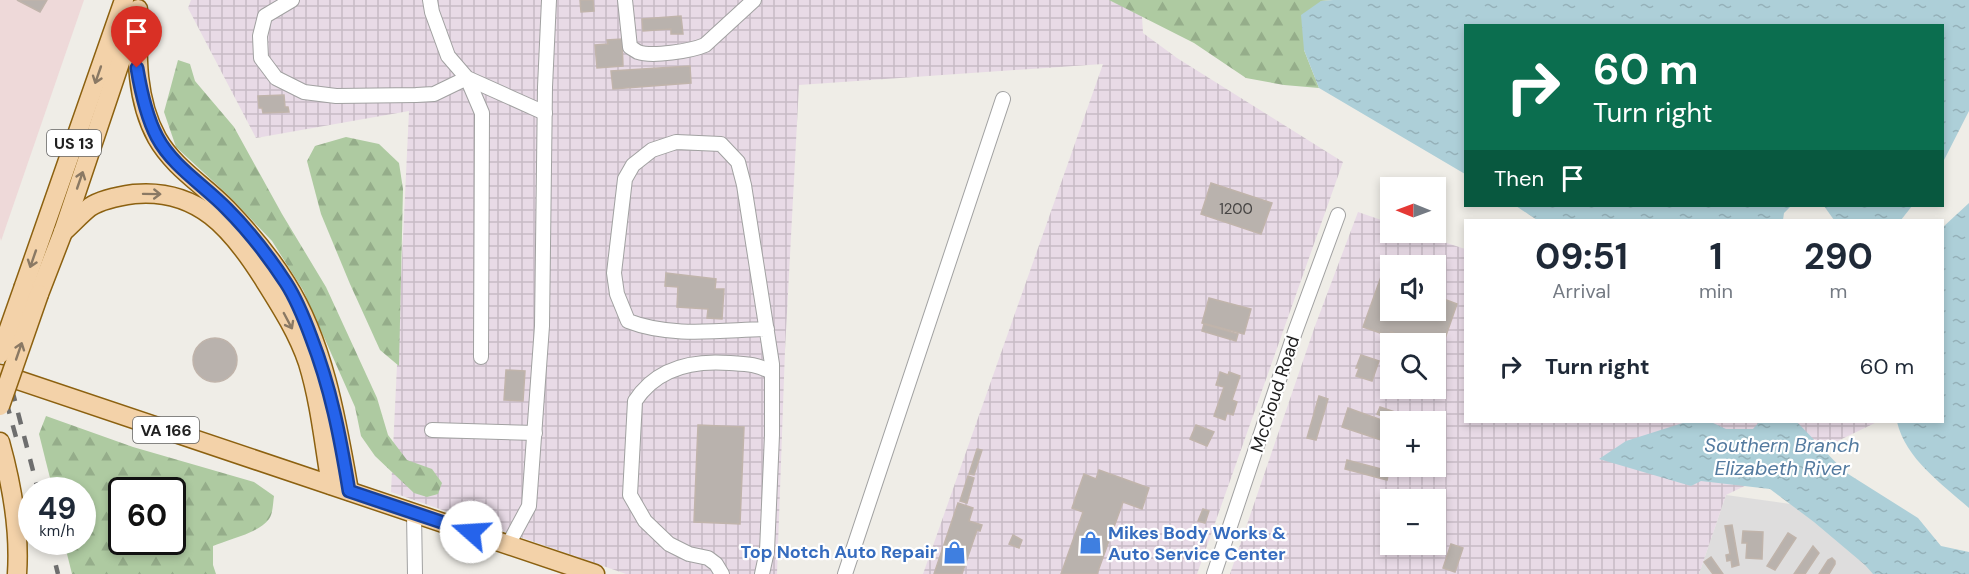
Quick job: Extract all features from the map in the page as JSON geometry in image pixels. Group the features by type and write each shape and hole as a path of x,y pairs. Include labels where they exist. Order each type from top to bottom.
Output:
{"main road":[{"name":"US 13","path":"0,354 31,290 63,232 134,3"},
{"name":"US 13","path":"0,406 31,290 134,3"},
{"path":"134,3 137,68 149,120 157,138 172,159 226,208 265,252 302,313 326,377 337,419 340,488"},
{"path":"63,232 91,207 121,196 151,192 179,197 197,205 214,217 234,236 259,270 296,334 307,361 340,488"},
{"name":"VA 166","path":"0,374 595,574"},
{"path":"0,443 13,498 18,557 17,574"}],"street":[{"path":"292,0 265,16 260,36 261,58 276,78 304,92 336,96 434,94 467,78 545,112"},
{"path":"430,0 448,56 467,78 482,113 481,357"},
{"path":"508,545 529,506 535,433 542,326 549,0"},
{"path":"625,0 630,47 637,52 650,54 696,49 705,45 754,0"},
{"path":"845,574 1003,99"},
{"path":"762,574 767,551 772,435 771,372 767,329 744,185 738,162 721,144 676,142 652,150 633,165 625,179 621,203 614,273 617,294 628,321 643,327 684,332 767,329"},
{"name":"McCloud Road","path":"1214,574 1295,332 1338,215"},
{"path":"722,574 716,564 708,558 688,554 669,544 645,521 630,495 635,401 643,388 661,375 689,364 713,362 759,365 771,372"},
{"path":"432,430 535,433"},
{"path":"414,513 415,574"}],"shaded area":[{"path":"0,0 84,0 1,241 0,237"},
{"path":"191,0 1141,0 1143,33 1177,58 1343,162 1197,574 923,574 1103,64 799,85 785,350 777,574 626,574 391,492 409,111 256,138 188,8"},
{"path":"1358,212 1380,220 1380,243 1446,243 1464,249 1464,423 1875,423 1726,495 1699,574 1230,574 1315,326"},
{"path":"1726,495 1804,506 1885,574 1699,574"}],"green space":[{"path":"1109,0 1333,0 1321,1 1304,50 1319,88 1246,78 1194,43"},
{"path":"178,60 190,64 195,81 234,127 326,287 377,398 388,435 407,460 432,469 442,483 438,494 427,497 414,493 375,456 361,436 355,407 303,290 272,241 229,196 176,147 164,112"},
{"path":"346,137 379,144 399,163 403,189 399,366 380,350 350,284 321,214 307,161 315,146"},
{"path":"46,416 133,447 254,482 274,496 271,514 264,524 213,546 213,565 216,574 72,574 67,555 96,555 96,477 50,477 39,434"}],"water":[{"path":"1969,0 1969,111 1944,160 1944,24 1464,24 1464,173 1319,88 1304,50 1301,15 1321,1"},
{"name":"Southern Branch Elizabeth River","path":"1969,203 1969,508 1936,480 1916,459 1908,448 1897,423 1944,423 1944,226"},
{"path":"1518,207 1790,207 1784,213 1783,219 1536,219"},
{"path":"1825,207 1911,207 1902,219 1833,219"},
{"name":"Southern Branch Elizabeth River","path":"1683,423 1713,423 1726,429 1753,429 1758,423 1798,423 1845,472 1918,518 1941,546 1969,552 1969,574 1873,574 1814,522 1770,489 1701,481 1691,486 1599,459 1626,441"}],"building":[{"path":"17,0 47,0 40,12"},
{"path":"580,0 593,0 594,11 581,12"},
{"path":"681,16 683,34 671,34 671,29 643,31 642,19"},
{"path":"622,39 623,66 597,68 595,45 608,44 607,40"},
{"path":"690,66 691,83 613,89 611,71"},
{"path":"284,95 285,107 288,107 289,112 263,113 262,108 259,108 258,96"},
{"path":"1211,183 1272,203 1261,234 1201,214"},
{"path":"666,273 716,279 715,289 724,289 722,319 707,318 708,309 677,307 678,287 665,286"},
{"path":"1380,280 1380,321 1446,321 1446,300 1457,304 1446,336 1446,333 1380,333 1363,327"},
{"path":"1209,298 1251,309 1244,334 1202,323"},
{"path":"1204,324 1238,334 1236,341 1202,331"},
{"path":"215,338 224,339 231,344 236,351 236,369 231,376 224,381 215,382 206,381 199,376 194,369 193,360 194,351 199,344 206,339"},
{"path":"1361,355 1379,361 1372,381 1356,376 1359,368 1356,368"},
{"path":"506,370 525,371 523,401 504,400"},
{"path":"1220,372 1240,376 1232,400 1237,402 1233,415 1227,413 1225,420 1214,416 1224,387 1216,385"},
{"path":"1319,396 1328,399 1316,440 1307,438"},
{"path":"1380,407 1392,411 1380,411 1380,415 1377,414"},
{"path":"1348,408 1380,419 1380,440 1342,427"},
{"path":"698,425 744,427 740,524 694,522"},
{"path":"1196,425 1214,432 1207,446 1190,439"},
{"path":"977,449 982,450 974,475 969,474"},
{"path":"1347,460 1380,469 1380,477 1388,477 1387,480 1345,469"},
{"name":"Mikes Body Works & Auto Service Center","path":"1099,470 1149,488 1142,509 1123,502 1097,574 1061,574 1083,512 1072,508 1084,474 1096,479"},
{"path":"968,476 974,478 967,503 960,501"},
{"name":"Top Notch Auto Repair","path":"958,503 973,508 969,521 982,525 980,531 977,530 962,574 934,574"},
{"path":"1203,509 1209,511 1205,523 1198,521"},
{"path":"1732,525 1739,565 1732,567 1731,560 1727,561 1726,555 1730,554 1725,526"},
{"path":"1743,531 1763,532 1762,559 1746,558 1747,543 1742,543"},
{"path":"1788,533 1796,538 1775,570 1767,566"},
{"path":"1013,535 1022,540 1019,548 1009,544"},
{"path":"1451,544 1463,548 1455,572 1443,568"},
{"path":"1813,546 1819,553 1805,574 1794,574"},
{"path":"1711,557 1723,574 1713,574 1704,562"},
{"path":"1832,558 1835,564 1829,574 1819,574 1828,560"}],"railway":[{"path":"0,343 35,477"},
{"path":"0,379 19,448"},
{"path":"53,555 58,574"}],"place":[{"name":"Mikes Body Works & Auto Service Center","path":"1090,543"},
{"name":"Top Notch Auto Repair","path":"955,552"}],"route":[{"path":"137,68 149,120 157,138 172,159 226,208 265,252 302,313 326,377 337,419 349,491 471,532"}]}
